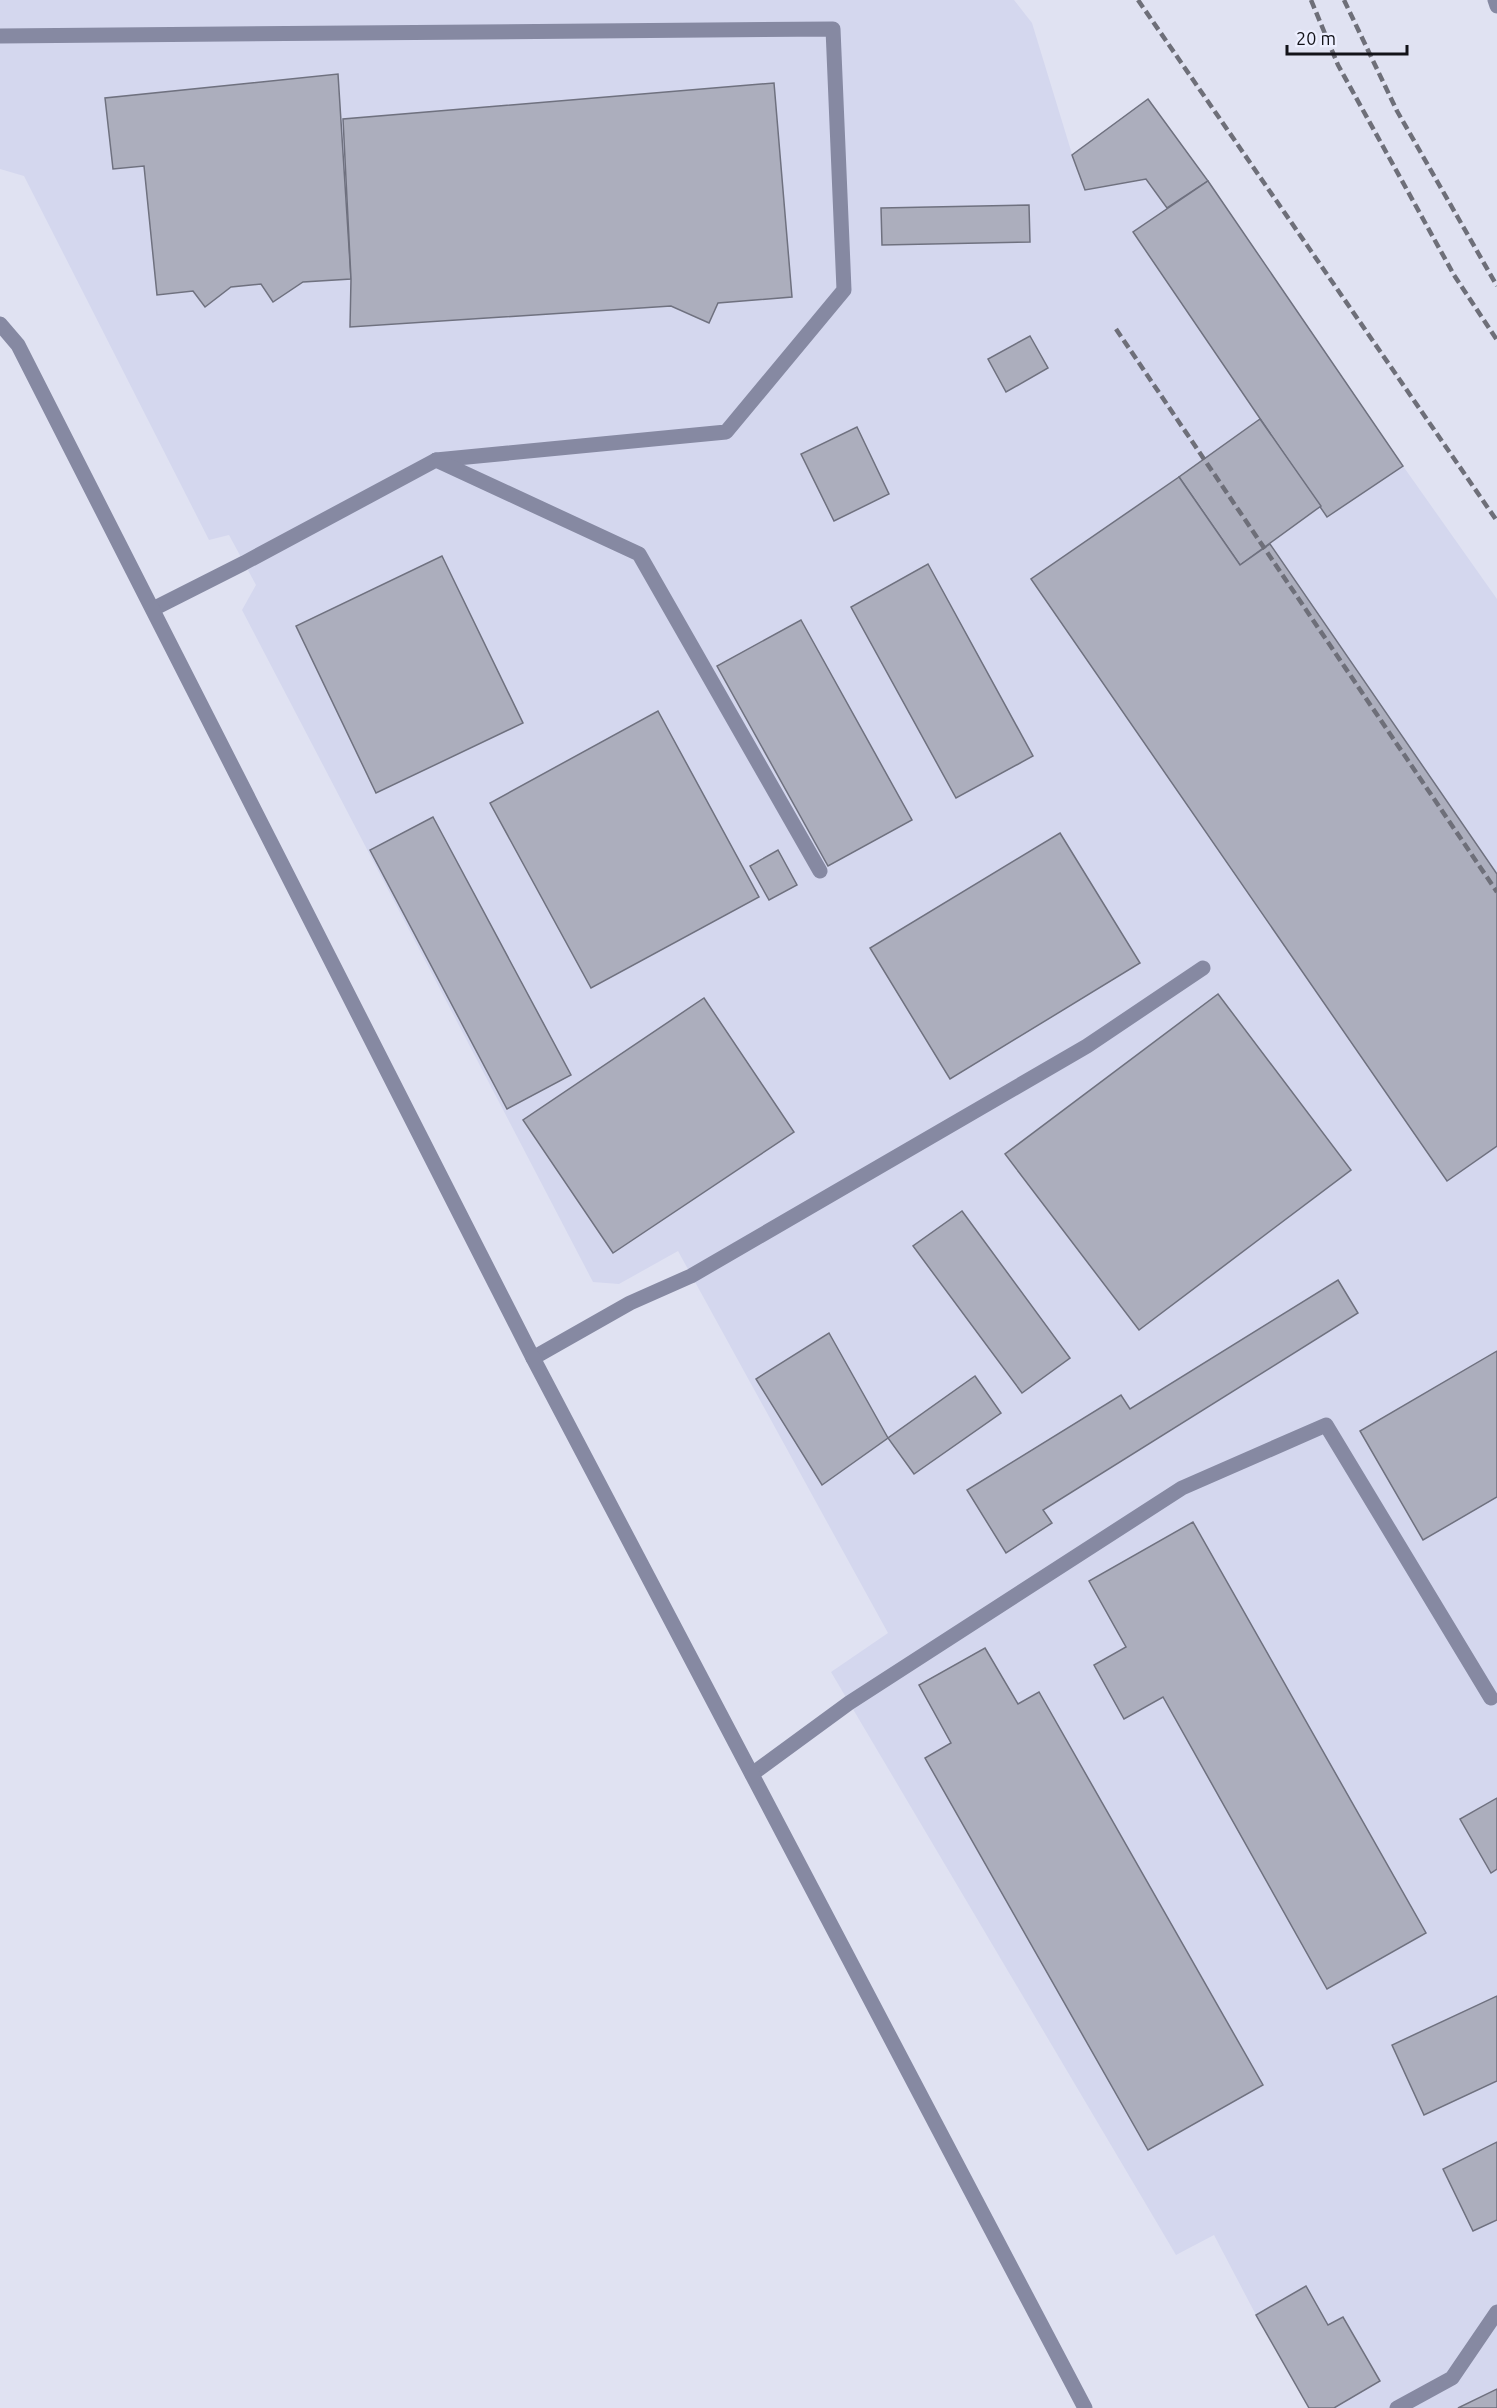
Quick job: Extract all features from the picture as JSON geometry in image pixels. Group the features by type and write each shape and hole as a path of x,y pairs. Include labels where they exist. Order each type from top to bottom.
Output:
{"street":[{"path":"1495,0 1497,6"},
{"path":"0,36 833,29 844,290 726,432 436,460 244,564 153,609"},
{"path":"0,324 18,345 533,1358 1085,2408"},
{"path":"436,460 639,554 820,871"},
{"path":"533,1358 630,1303 691,1276 1077,1052 1203,968"},
{"path":"752,1774 849,1703 1182,1488 1326,1425 1491,1698"},
{"path":"1398,2408 1452,2378 1497,2312"}],"shaded area":[{"path":"0,0 1014,0 1032,23 1072,154 1148,99 1208,181 1497,599 1497,2408 1310,2408 1256,2315 1214,2235 1176,2255 831,1672 888,1633 678,1251 619,1284 593,1282 242,610 256,585 229,535 209,540 24,176 0,169"}],"building":[{"path":"338,74 351,279 303,282 273,302 261,284 231,287 205,307 193,291 157,295 144,166 113,169 105,98"},
{"path":"774,83 792,297 718,303 709,323 671,306 350,327 351,279 343,119"},
{"path":"1148,99 1208,181 1167,208 1146,179 1085,190 1072,155"},
{"path":"1208,181 1403,466 1327,517 1133,232"},
{"path":"1029,205 1030,242 882,245 881,208"},
{"path":"1030,336 1048,368 1006,392 988,359"},
{"path":"1260,419 1321,506 1240,565 1179,477"},
{"path":"857,427 889,494 834,521 801,454"},
{"path":"1179,477 1240,565 1270,544 1497,874 1497,1146 1447,1181 1031,579"},
{"path":"442,556 523,723 376,793 296,626"},
{"path":"928,564 1033,756 956,798 851,607"},
{"path":"801,620 912,820 828,866 717,666"},
{"path":"658,711 759,897 591,988 490,803"},
{"path":"433,817 571,1075 507,1109 370,850"},
{"path":"1060,833 1140,963 950,1079 870,948"},
{"path":"778,850 797,885 769,900 750,866"},
{"path":"1218,994 1351,1170 1139,1330 1005,1154"},
{"path":"704,998 794,1132 613,1253 523,1120"},
{"path":"962,1211 1070,1358 1022,1393 913,1246"},
{"path":"1338,1280 1358,1313 1043,1510 1052,1523 1006,1553 967,1490 1121,1395 1130,1409"},
{"path":"829,1333 888,1438 822,1485 756,1379"},
{"path":"1497,1351 1497,1497 1423,1540 1360,1431"},
{"path":"975,1376 1001,1413 914,1474 888,1438"},
{"path":"1193,1522 1426,1933 1327,1989 1163,1697 1124,1719 1094,1665 1126,1647 1089,1581"},
{"path":"985,1648 1018,1704 1039,1692 1263,2085 1148,2150 925,1758 951,1743 919,1685"},
{"path":"1497,1798 1497,1869 1491,1873 1460,1819"},
{"path":"1497,1996 1497,2081 1424,2115 1392,2045"},
{"path":"1497,2142 1497,2220 1473,2231 1443,2169"},
{"path":"1306,2286 1328,2325 1343,2317 1380,2381 1334,2408 1309,2408 1256,2315"},
{"path":"1497,2389 1497,2408 1458,2408"}],"railway":[{"path":"1138,0 1497,521"},
{"path":"1311,0 1338,65 1454,275 1497,340"},
{"path":"1344,0 1397,111 1497,286"},
{"path":"1116,329 1497,892"}]}
